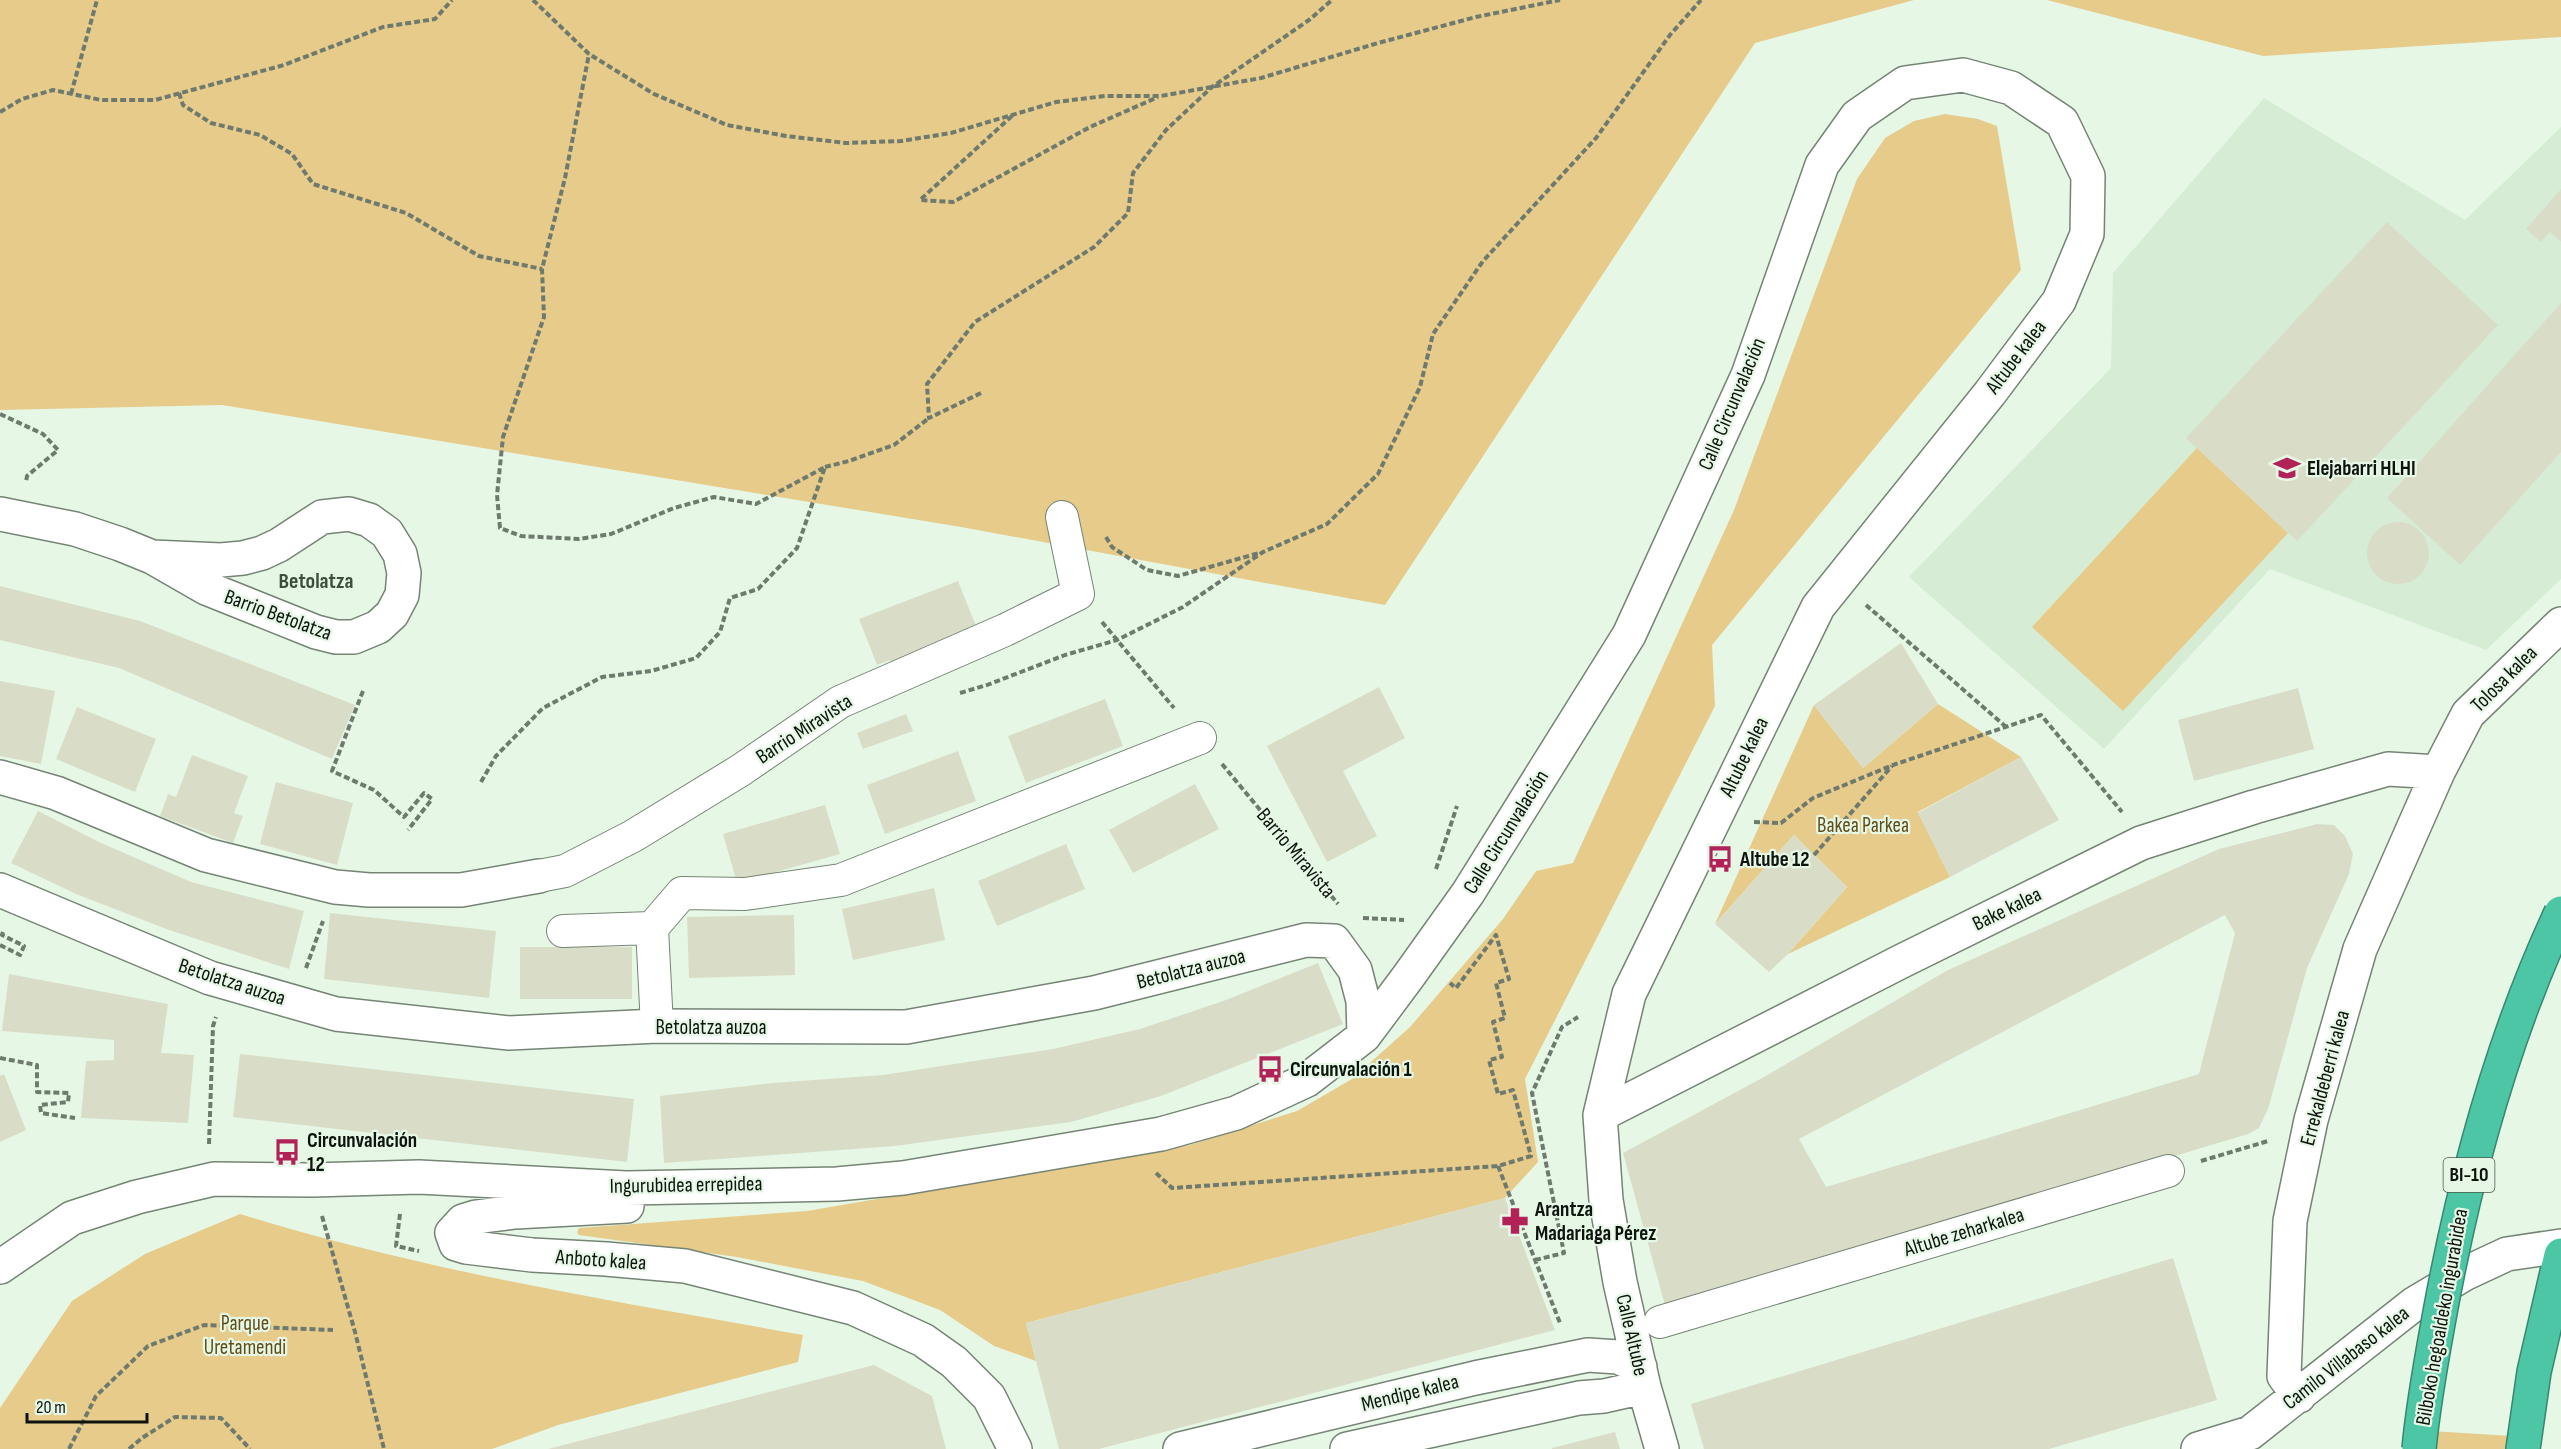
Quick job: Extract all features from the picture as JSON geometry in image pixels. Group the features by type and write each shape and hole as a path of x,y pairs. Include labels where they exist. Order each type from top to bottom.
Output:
{"highway":[{"name":"Bilboko hegoaldeko ingurabidea","path":"2419,1449 2422,1412 2449,1265 2472,1160 2514,1031 2545,947 2561,913"},
{"path":"2523,1449 2534,1372 2561,1255"}],"street":[{"name":"Calle Circunvalación","path":"1364,1036 1468,893 1629,635 1748,375 1822,165 1857,116 1905,83 1963,75 2011,88 2062,122 2088,176 2088,222 2087,234 2059,301"},
{"name":"Altube kalea","path":"1620,1282 1606,1200 1600,1115 1629,994 1818,607 1990,393 2059,301"},
{"path":"0,514 75,529 152,557"},
{"name":"Barrio Betolatza","path":"349,514 369,520 387,533 400,554 404,573 402,595 392,614 378,627 354,637 336,637 316,632 206,588 152,557 221,560 252,556 279,545 322,517 349,514"},
{"path":"1062,517 1078,594"},
{"name":"Barrio Miravista","path":"539,876 565,871 633,836 741,770 840,702 1005,630 1078,594"},
{"name":"Tolosa kalea","path":"2438,772 2468,714 2561,624"},
{"path":"657,1026 652,928 682,893 745,894 841,880 1200,738"},
{"name":"Bake kalea","path":"1600,1115 1902,961 2141,843 2285,797 2388,769 2438,772"},
{"name":"Errekaldeberri kalea","path":"2300,1396 2284,1376 2284,1336 2290,1221 2311,1120 2360,949 2438,772"},
{"path":"0,777 56,794 207,855 335,887 369,891 461,890 539,876"},
{"name":"Betolatza auzoa","path":"0,891 210,978 336,1014 509,1033 657,1026 906,1027 1094,993 1306,940 1334,941 1355,970 1364,1001 1364,1036"},
{"path":"563,932 652,928"},
{"name":"Ingurubidea errepidea","path":"0,1267 72,1218 137,1197 207,1181 404,1178 626,1188 763,1183 837,1184 903,1178 1161,1134 1236,1113 1307,1080 1364,1036"},
{"name":"Altube zeharkalea","path":"1660,1322 2168,1171"},
{"name":"Anboto kalea","path":"763,1183 739,1195 708,1202 515,1212 476,1217 463,1221 452,1233 456,1244 466,1247 532,1256 606,1258 686,1266 853,1308 923,1340 954,1362 989,1397 1015,1449"},
{"name":"Camilo Villabaso kalea","path":"2198,1449 2255,1441 2300,1396 2414,1304 2464,1274 2507,1254 2561,1246"},
{"name":"Calle Altube","path":"1620,1282 1642,1377"},
{"name":"Mendipe kalea","path":"1180,1449 1475,1378 1588,1355 1618,1357 1642,1377 1604,1396 1579,1398 1347,1449"},
{"path":"1642,1377 1662,1449"}],"path":[{"path":"71,94 97,0"},
{"path":"0,112 22,99 53,90 101,100 155,100 284,65 383,27 435,19 452,0"},
{"path":"533,0 589,54 654,94 727,125 786,136 846,143 901,141 951,133 1056,102 1105,96 1161,96 1261,78 1476,17 1560,0"},
{"path":"929,418 927,384 975,322 1094,247 1128,213 1133,173 1166,130 1212,87 1309,20 1332,0"},
{"path":"1101,531 1112,547 1147,570 1178,576 1263,552 1327,524 1378,474 1420,387 1434,334 1477,270 1596,138 1670,34 1701,0"},
{"path":"589,54 566,178 542,269 544,316 502,437 497,495 500,528 521,536 579,539 612,534 674,508 714,497 756,504 825,467 894,445 929,418 981,393"},
{"path":"179,93 183,105 211,123 260,135 292,154 313,184 406,213 479,256 542,269"},
{"path":"1013,115 920,200 953,202 1090,127 1161,96"},
{"path":"0,414 43,434 58,450"},
{"path":"481,782 496,756 543,708 602,677 651,671 696,658 720,632 730,598 758,589 796,548 825,467"},
{"path":"1117,640 1183,608 1263,552"},
{"name":"Barrio Miravista","path":"1078,594 1342,909"},
{"path":"1864,603 2006,727"},
{"path":"363,691 332,771 374,790 404,817 424,793 432,799 408,830"},
{"path":"1748,821 1781,823 1813,798 1893,765 2041,715 2123,812"},
{"path":"1814,855 1893,765"},
{"path":"1436,870 1457,806"},
{"path":"305,972 335,887"},
{"path":"1360,917 1416,921"},
{"path":"1149,1166 1172,1188 1497,1166 1531,1156 1513,1090 1498,1094 1489,1060 1502,1057 1493,1022 1506,1018 1496,983 1509,979 1496,935 1456,988 1448,981"},
{"path":"207,1181 213,1026 226,982"},
{"path":"1535,1260 1564,1253 1532,1093 1562,1027 1578,1017"},
{"path":"0,1058 37,1065 38,1092 69,1093 68,1102 40,1106 40,1113 75,1118"},
{"path":"2168,1171 2268,1141"},
{"path":"1497,1166 1562,1329"},
{"path":"404,1178 396,1246 431,1253"},
{"path":"312,1180 355,1332 384,1449"},
{"path":"69,1449 96,1396 148,1346 204,1325 333,1330"},
{"path":"129,1449 142,1437 176,1417 221,1418 250,1449"}],"shaded area":[{"name":"Elejabarri HLHI","path":"2264,98 2465,220 2561,127 2561,579 2486,650 2270,569 2104,749 1909,577 2111,368 2113,273"}],"green space":[{"path":"0,0 1914,0 1755,43 1385,605 961,527 222,405 0,410"},
{"path":"2047,0 2561,0 2561,37 2263,56"},
{"path":"1945,114 1978,119 1997,126 2021,270 1712,645 1715,706 1525,1079 1538,1162 1505,1198 1026,1323 1036,1361 994,1346 940,1310 863,1281 737,1257 579,1235 577,1232 579,1228 807,1211 1190,1145 1297,1111 1352,1079 1410,1027 1503,919 1536,871 1573,863 1734,510 1857,179 1885,138 1914,121"},
{"path":"2197,448 2288,533 2123,711 2032,627"},
{"name":"Bakea Parkea","path":"1938,704 2021,757 1918,812 1950,877 1788,954 1847,887 1794,835 1715,924 1814,705 1863,768"},
{"name":"Parque Uretamendi","path":"240,1214 309,1234 449,1268 590,1297 803,1335 798,1362 558,1425 492,1449 0,1449 0,1408 72,1301 145,1254"},
{"path":"2415,1430 2511,1436 2510,1449 2413,1449"}],"building":[{"path":"2561,189 2561,242 2550,232 2541,242 2526,229"},
{"path":"2387,222 2498,325 2297,541 2186,438"},
{"path":"2561,303 2561,452 2460,565 2387,498"},
{"path":"2398,522 2410,524 2420,531 2427,541 2429,553 2427,565 2420,575 2410,582 2398,584 2386,582 2376,575 2369,565 2367,553 2369,541 2376,531 2386,524"},
{"path":"958,581 976,626 892,666 890,660 877,665 859,619"},
{"path":"0,586 140,621 355,705 332,759 119,668 0,640"},
{"path":"1901,643 1938,704 1863,768 1814,705"},
{"path":"0,681 55,691 41,764 0,756"},
{"path":"1379,687 1405,738 1343,771 1377,836 1327,862 1267,746"},
{"path":"2298,688 2314,749 2194,781 2178,720"},
{"path":"1105,699 1123,746 1026,783 1008,736"},
{"path":"77,707 156,739 135,792 56,759"},
{"path":"906,714 913,731 863,749 857,733"},
{"path":"958,751 976,801 885,834 867,785"},
{"path":"192,755 248,776 234,813 243,816 233,843 160,816 168,794 176,797"},
{"path":"2021,757 2059,820 1950,877 1918,813"},
{"path":"276,782 353,803 337,865 260,844"},
{"path":"1195,784 1219,829 1133,873 1109,830"},
{"path":"825,805 840,854 737,883 723,834"},
{"path":"38,811 99,842 191,882 304,911 289,969 169,930 76,894 11,863"},
{"path":"2317,824 2334,825 2345,836 2353,854 2349,874 2307,968 2268,1109 2259,1128 2248,1134 1666,1309 1623,1153 1764,1077 1948,970 2219,849","holes":["2225,915 2235,933 2199,1074 1826,1187 1799,1139"]},
{"path":"1794,835 1847,887 1788,954 1769,972 1715,924"},
{"path":"1066,844 1085,889 997,926 978,881"},
{"path":"934,888 945,940 853,960 842,909"},
{"path":"330,913 496,931 489,998 324,979"},
{"path":"794,915 795,975 689,978 687,917"},
{"path":"520,947 632,947 632,999 520,999"},
{"path":"1318,963 1343,1024 1161,1096 1071,1122 895,1146 664,1163 660,1096 772,1083 883,1075 1053,1049 1140,1029 1226,1000"},
{"path":"9,974 168,1004 161,1053 194,1055 188,1123 81,1118 86,1061 114,1060 114,1040 2,1031"},
{"path":"240,1054 634,1099 627,1162 233,1117"},
{"path":"4,1074 26,1130 0,1142 0,1076"},
{"path":"1505,1198 1555,1330 1099,1449 1059,1449 1026,1323"},
{"path":"2173,1258 2217,1400 2049,1449 1704,1449 1691,1404"},
{"path":"874,1365 932,1396 946,1449 548,1449"},
{"path":"1615,1432 1620,1449 1552,1449 1552,1448"}],"place":[{"name":"Elejabarri HLHI","path":"2287,468"},
{"name":"Altube 12","path":"1720,859"},
{"name":"Circunvalación 1","path":"1270,1069"},
{"name":"Circunvalación 12","path":"287,1152"},
{"name":"Arantza Madariaga Pérez","path":"1515,1221"}],"district":[{"name":"Betolatza","path":"316,581"}]}
